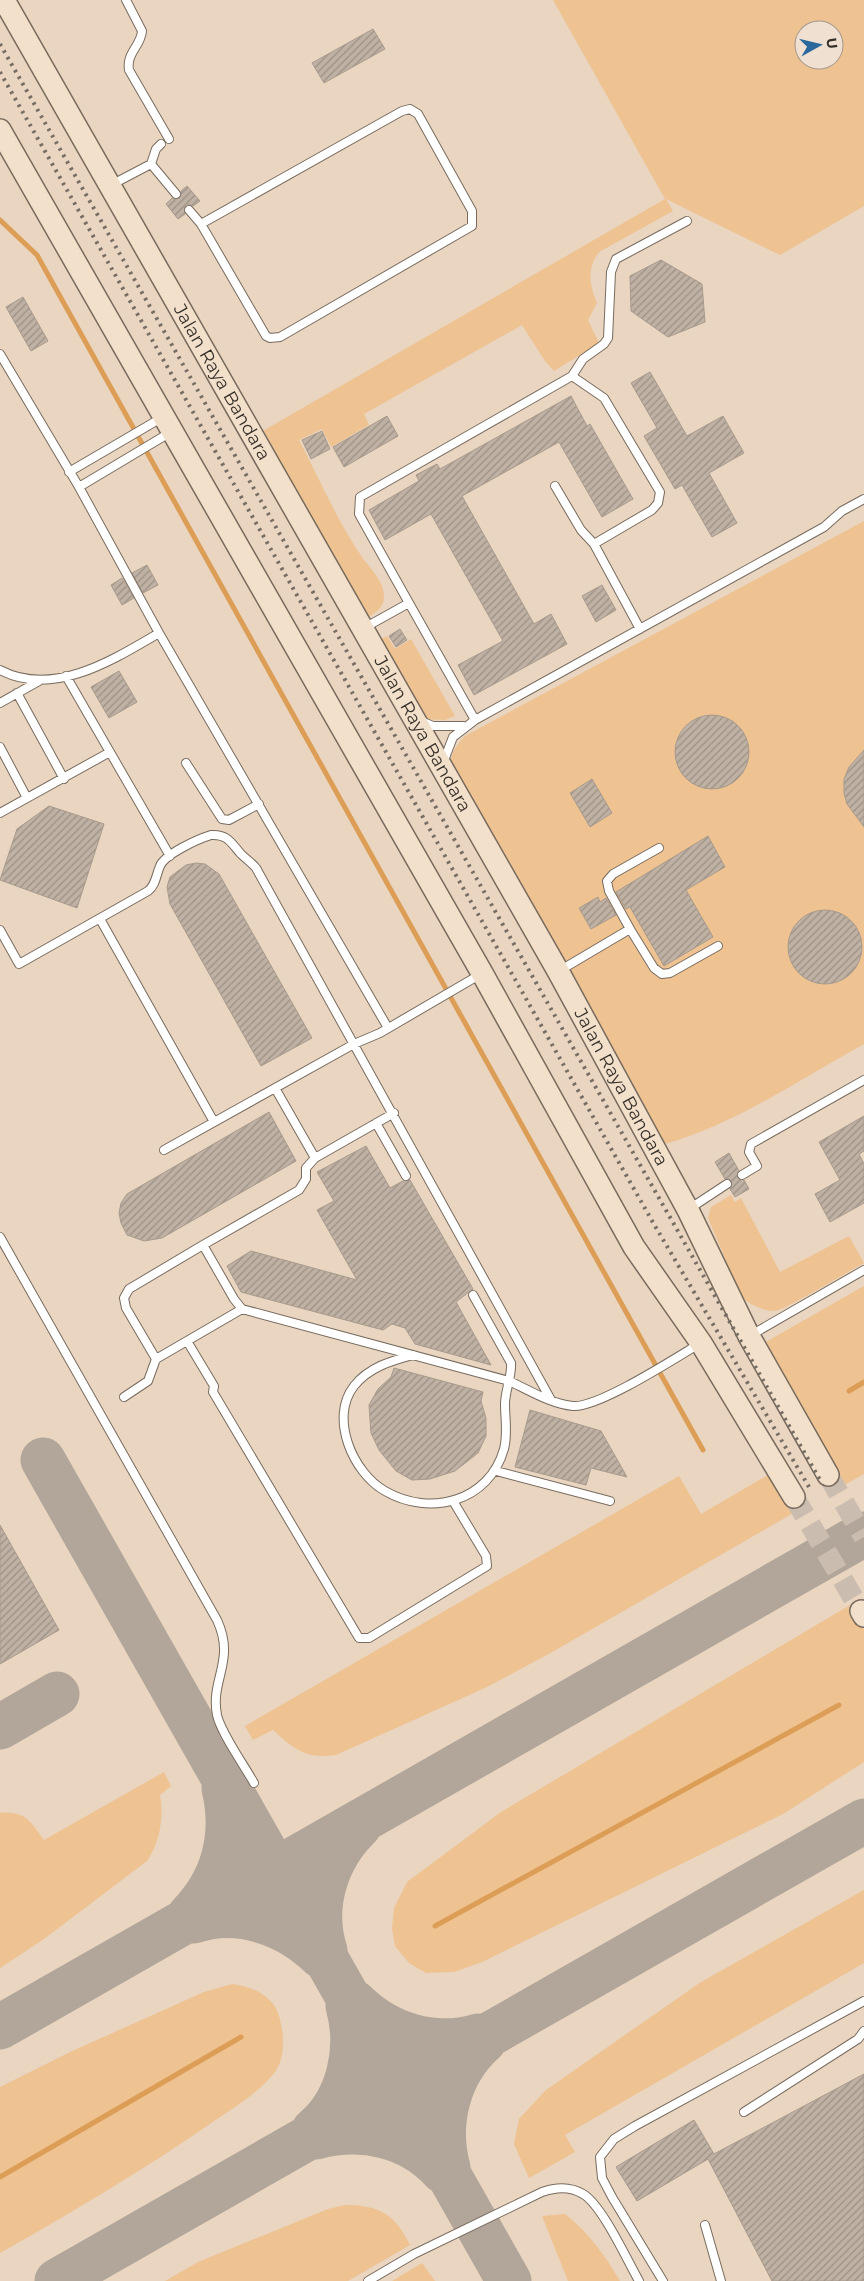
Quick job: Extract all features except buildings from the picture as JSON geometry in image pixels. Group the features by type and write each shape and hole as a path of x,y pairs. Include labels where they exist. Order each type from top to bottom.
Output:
{"street":[{"name":"Jalan Raya Bandara","path":"4,0 108,186 558,971 688,1210 749,1336 828,1475"},
{"path":"0,130 160,429 473,978 634,1247 701,1343 794,1497"}],"lane":[{"path":"126,0 142,31 142,36 129,58 130,70 169,139"},
{"path":"190,210 201,224 262,332 270,338 276,338 469,229 474,216 418,114 410,109 406,109 201,224"},
{"path":"108,186 151,164 156,149 161,144"},
{"path":"151,164 176,194"},
{"path":"474,720 360,514 360,497 572,376 583,359 604,344 608,338 611,272 616,259 687,220"},
{"path":"0,354 79,487 159,633 388,1028"},
{"path":"572,376 604,398 660,492 658,502 652,510 594,544"},
{"path":"70,472 106,450 160,429"},
{"path":"79,487 115,466 160,429"},
{"path":"555,486 581,530 594,544 640,629"},
{"path":"446,777 443,762 445,755 453,737 465,725 824,526 842,512 864,499"},
{"path":"362,629 409,603"},
{"path":"0,670 26,680 66,676 107,663 159,633"},
{"path":"66,676 170,856"},
{"path":"0,703 41,680"},
{"path":"17,693 64,779"},
{"path":"410,713 433,726 450,728 465,725"},
{"path":"0,747 27,798"},
{"path":"0,813 110,752"},
{"path":"186,763 222,819 232,819 259,804"},
{"path":"0,930 19,964 152,888 160,866 170,856 211,835 218,834 231,840 242,855 256,868 394,1113 551,1400"},
{"path":"659,848 613,874 607,881 609,891 654,968 662,974 670,973 718,946"},
{"path":"100,919 214,1122"},
{"path":"558,971 630,928"},
{"path":"164,1150 354,1044 388,1028 473,978"},
{"path":"742,1175 757,1166 749,1152 751,1144 864,1080"},
{"path":"275,1088 315,1158"},
{"path":"156,1359 126,1308 126,1293 129,1289 299,1190 306,1179 306,1168 315,1158 394,1113"},
{"path":"376,1123 406,1176"},
{"path":"688,1210 727,1184"},
{"path":"0,1237 218,1620 225,1648 225,1658 217,1691 218,1716 254,1783"},
{"path":"203,1245 242,1309 509,1381 566,1405 583,1405 632,1382 701,1343"},
{"path":"749,1336 864,1270"},
{"path":"413,1355 373,1369 354,1386 344,1410 347,1438 363,1472 384,1491 410,1501 426,1504 453,1501 477,1490 488,1482 496,1471 504,1448 506,1434 506,1394 511,1363 473,1295"},
{"path":"124,1397 148,1381 156,1359 242,1309"},
{"path":"187,1341 214,1386 213,1392 359,1638 369,1638 487,1566 486,1556 453,1501"},
{"path":"496,1471 610,1500"},
{"path":"664,2281 612,2198 602,2178 600,2157 614,2139 636,2126 864,2002"},
{"path":"744,2112 858,2039 864,2031"},
{"path":"368,2281 414,2254 542,2192 560,2188 573,2189 591,2200 639,2281"},
{"path":"705,2225 721,2281"}],"shaded area":[{"path":"0,0 864,0 864,2281 0,2281"},
{"path":"553,0 864,0 864,206 780,255 666,199 673,211 599,252 592,264 590,277 597,303 588,320 599,343 554,371 545,361 522,325 364,414 369,425 331,447 322,429 299,440 346,531 382,586 384,601 375,613 365,619 261,432 665,199"},
{"path":"864,521 864,1044 742,1113 717,1125 665,1144 450,765 453,752 465,736"},
{"path":"387,636 395,649 411,639 455,716 445,720 423,719 379,640"},
{"path":"731,1195 735,1202 741,1198 780,1272 849,1236 864,1263 781,1309 771,1311 754,1305 742,1298 708,1218 711,1207"},
{"path":"864,1286 864,1474 841,1487 763,1354 764,1343"},
{"path":"773,1472 797,1511 554,1651 487,1687 336,1755 317,1756 302,1752 273,1730 253,1740 245,1726 679,1476 701,1514"},
{"path":"850,1605 864,1629 864,1762 783,1814 482,1962 454,1972 426,1973 409,1963 395,1946 392,1929 394,1908 407,1882 501,1812"},
{"path":"164,1772 171,1786 160,1795 160,1829 155,1846 147,1861 44,1939 0,1968 0,1813 16,1814 27,1819 44,1840"},
{"path":"864,1890 864,1963 565,2135 575,2152 529,2178 514,2144 519,2119 546,2090 701,1982"},
{"path":"232,1984 247,1987 261,1993 276,2009 282,2030 283,2045 279,2066 275,2072 243,2101 182,2143 0,2253 0,2087 70,2052 204,1992"},
{"path":"345,2205 377,2209 385,2213 398,2226 410,2245 348,2281 165,2281 198,2262 328,2209"},
{"path":"565,2214 596,2245 620,2281 568,2281 542,2216"},
{"path":"422,2263 435,2281 392,2281"}],"waterway":[{"path":"0,220 37,255 703,1450"},
{"path":"849,1391 864,1382"},
{"path":"435,1926 839,1705"},
{"path":"0,2177 241,2037"}],"taxiway":[{"path":"43,1460 509,2281"},
{"path":"0,2027 864,1534"},
{"path":"0,1727 57,1694"},
{"path":"190,1915 211,1887 219,1872 224,1856 228,1823 224,1788"},
{"path":"57,2281 864,1821"},
{"path":"325,1951 320,1917 324,1884 338,1853 359,1826"},
{"path":"194,1921 228,1916 262,1921 294,1935 321,1956"},
{"path":"354,2002 381,2023 396,2031 412,2036 444,2041 478,2036"},
{"path":"314,2130 336,2104 349,2073 353,2039 348,2006"},
{"path":"448,2168 444,2134 448,2100 462,2068 484,2041"},
{"path":"316,2137 351,2132 384,2136 416,2149 443,2171"}],"tunnel":[{"path":"828,1475 864,1537"},
{"path":"794,1497 861,1611"}],"railway":[{"path":"0,44 820,1480"},
{"path":"0,72 655,1226 809,1487"}]}
